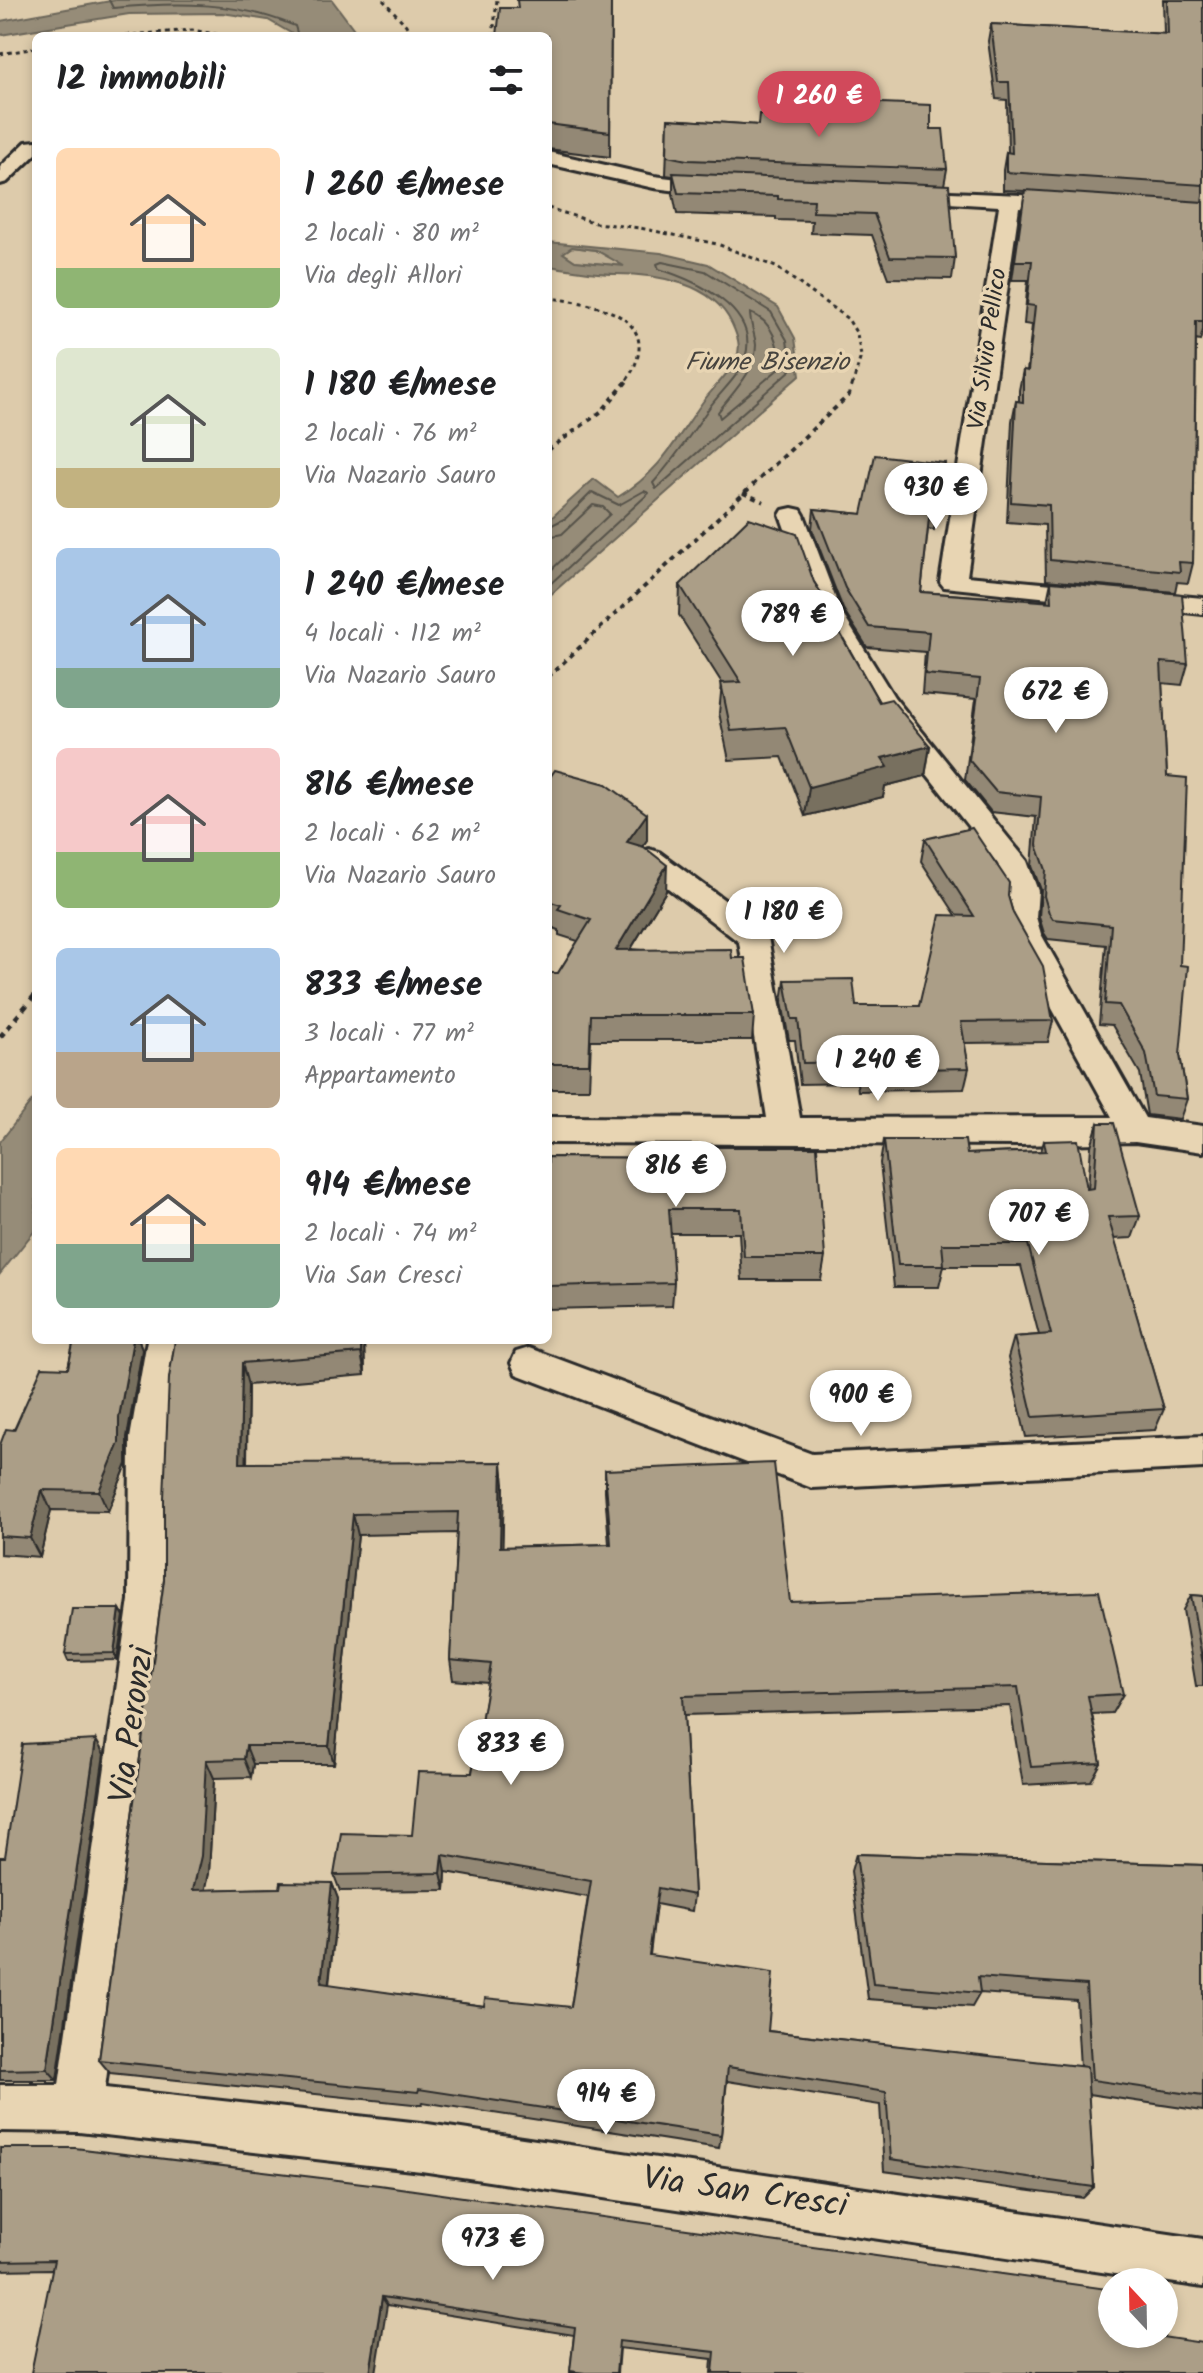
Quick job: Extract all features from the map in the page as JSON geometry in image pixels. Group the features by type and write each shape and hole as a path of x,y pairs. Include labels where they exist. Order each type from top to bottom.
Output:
{"street":[{"path":"0,178 32,147"},
{"path":"552,159 686,188 742,190"},
{"path":"882,195 1084,204"},
{"name":"Via Silvio Pellico","path":"1010,199 953,582 1203,606"},
{"path":"792,515 827,610 884,702 1012,861 1023,891 1021,917 1026,934 1135,1129"},
{"path":"649,859 753,937 786,1132"},
{"path":"552,1130 1021,1132 1135,1129 1203,1139"},
{"name":"Via Peronzi","path":"79,2109 149,1600 149,1438 164,1344"},
{"path":"529,1363 812,1471 1203,1452"},
{"name":"Via San Cresci","path":"0,2108 79,2109 421,2147 1203,2263"}],"path":[{"path":"383,0 409,32"},
{"path":"493,32 497,0"},
{"path":"167,32 203,32"},
{"path":"0,54 32,49"},
{"path":"552,209 596,223 640,228 717,244 759,259 791,277 848,319 857,334 861,356 849,395 552,673"},
{"path":"552,299 602,306 627,319 636,330 641,345 637,365 608,406 552,447"},
{"path":"0,1037 32,999"}],"shaded area":[{"path":"572,247 596,250 625,266 575,261 563,253"}],"water":[{"path":"116,0 332,0 356,32 289,32 268,20 222,13 129,14 0,35 0,21"},
{"name":"Fiume Bisenzio","path":"552,242 661,253 708,264 778,307 795,338 800,375 552,593 552,517 594,479 618,497 645,477 666,455 738,355 734,328 711,298 681,283 665,279 552,267","holes":["572,247 596,250 624,266 575,261 563,253"]},
{"path":"32,1101 32,1234 0,1274 0,1142"}],"building":[{"path":"517,0 611,0 610,132 552,125 552,32 497,32 500,8 518,8"},
{"path":"1167,0 1203,0 1203,185 1006,172 1006,152 1012,153 1009,82 998,82 991,24 1168,34"},
{"path":"856,102 931,105 931,129 943,129 947,169 687,160 667,156 668,119 758,125 759,114 855,116"},
{"path":"673,173 949,185 955,258 890,257 874,214 813,212 814,200 778,199 778,196 678,193"},
{"path":"1025,190 1203,202 1203,321 1196,321 1193,563 1179,562 1180,572 1050,560 1049,505 1011,502 1016,401 1023,402 1023,370 1028,371 1035,306 1027,305 1032,261 1015,261"},
{"path":"875,455 945,463 937,510 930,509 921,592 1052,602 1051,582 1182,594 1188,664 1161,662 1167,776 1187,778 1180,965 1188,966 1180,1055 1187,1099 1154,1096 1146,1053 1119,1005 1105,1004 1111,925 1053,919 1049,913 1044,896 1046,870 1037,845 1041,797 996,792 969,760 980,679 925,674 929,632 869,627 845,588 814,509 862,514"},
{"path":"749,518 797,534 814,582 835,615 829,614 879,702 891,699 930,746 882,758 888,767 809,787 785,727 731,731 721,683 741,682 680,585"},
{"path":"555,770 606,784 647,814 627,842 644,847 667,865 616,950 731,949 732,958 745,958 754,1015 591,1015 589,1064 552,1064 552,973 558,973 591,920 558,909 561,905 552,902 552,774"},
{"path":"972,828 1009,883 1008,896 1013,913 1043,966 1053,1021 961,1022 969,1068 861,1070 860,1062 803,1063 798,1019 792,1019 785,980 853,979 856,1006 919,1006 940,915 974,916 925,839"},
{"path":"1098,1123 1114,1123 1140,1216 1108,1217 1164,1409 1033,1417 1014,1337 1051,1334 1028,1244 942,1244 944,1265 898,1265 884,1140 965,1140 967,1154 1046,1151 1044,1141 1078,1140 1087,1189 1094,1188"},
{"path":"686,1147 817,1147 825,1257 744,1257 741,1209 669,1209 674,1283 552,1286 552,1157 686,1158"},
{"path":"73,1344 132,1344 119,1417 119,1443 99,1491 42,1490 30,1538 0,1536 0,1445 6,1429 14,1430 42,1367 68,1368"},
{"path":"174,1344 361,1344 361,1353 242,1363 240,1463 502,1462 500,1547 611,1544 605,1470 774,1463 790,1602 1099,1591 1123,1694 1088,1696 1101,1763 1031,1767 1018,1687 683,1696 694,1895 658,1888 649,1955 773,1973 768,2031 1087,2067 1094,2187 891,2159 886,2092 728,2067 721,2135 419,2089 418,2092 99,2060 164,1580 169,1378","holes":["458,1512 450,1660 491,1664 472,1773 418,1772 412,1835 341,1833 334,1875 441,1873 443,1855 591,1881 571,2007 485,1998 484,2006 321,1983 332,1883 281,1882 280,1888 193,1890 201,1856 206,1760 244,1759 246,1746 329,1746 353,1514"]},
{"path":"1191,1595 1203,1596 1203,1664"},
{"path":"72,1609 120,1609 114,1653 65,1654"},
{"path":"96,1740 47,2069 0,2070 0,1857 5,1857 22,1744"},
{"path":"856,1854 1203,1865 1203,2096 1092,2080 1086,1985 978,1977 980,1993 873,1984"},
{"path":"0,2148 75,2148 379,2185 1098,2288 1098,2348 1178,2348 1178,2339 1203,2343 1203,2373 713,2373 715,2352 619,2341 616,2373 585,2373 570,2371 575,2327 382,2297 370,2373 31,2373 54,2260 0,2261"}]}
